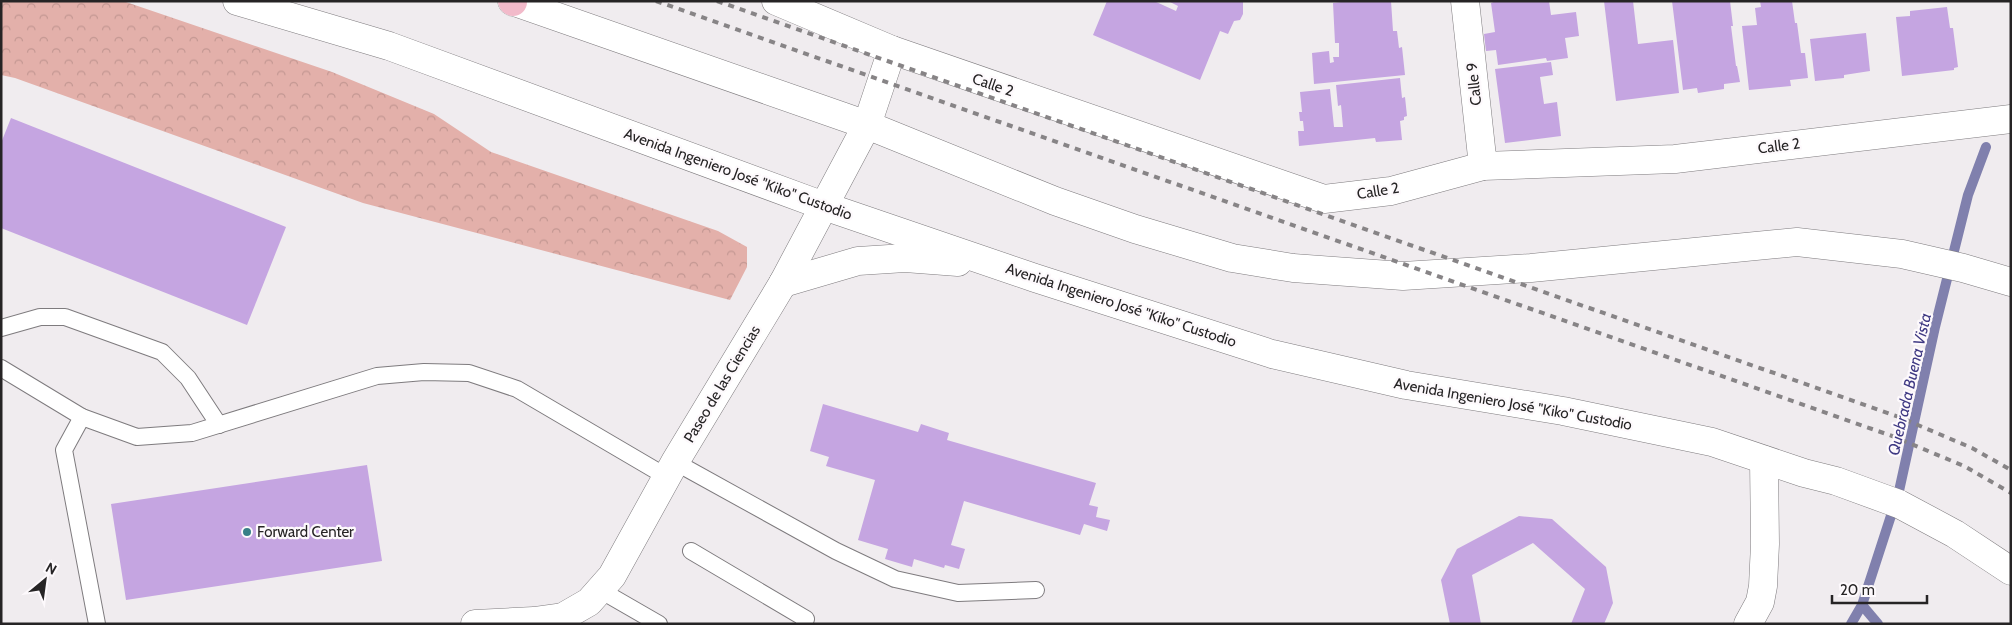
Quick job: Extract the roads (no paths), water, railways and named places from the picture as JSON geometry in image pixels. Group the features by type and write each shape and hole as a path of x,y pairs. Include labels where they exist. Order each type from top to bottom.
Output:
{"main road":[{"name":"Avenida Ingeniero José \"Kiko\" Custodio","path":"237,1 389,46 824,206 1272,354 1406,385 1563,411 1703,440 1836,481 1899,504 1955,534 2011,571"},
{"path":"513,1 867,125 1055,201 1135,229 1232,258 1294,268 1404,276 1531,268 1797,242 1902,254 1963,268 2011,282"},
{"name":"Calle 2","path":"776,1 892,50 1324,199 1391,191 1483,166 1675,159 2011,119"},
{"name":"Calle 9","path":"1465,1 1483,166"},
{"name":"Paseo de las Ciencias","path":"475,624 562,621 589,602 612,576 671,470 783,283 824,206 867,125 892,50"},
{"path":"783,283 858,261 905,258 998,265"},
{"path":"1748,624 1760,602 1764,586 1764,460"}],"lane":[{"path":"1,328 40,317 65,317 162,352 188,378 219,425"},
{"path":"1,368 82,417 138,437 192,433 377,376 424,372 469,373 517,389 671,470 895,579 958,593 1036,590"},
{"path":"82,417 64,450 97,624"},
{"path":"691,551 806,619 804,624"},
{"path":"600,590 659,624"}],"waterway":[{"name":"Quebrada Buena Vista","path":"1851,624 1862,605 1899,491 1935,327 1968,195 1986,147"},
{"path":"1862,605 1878,624"}],"railway":[{"path":"656,1 1892,436 1964,466 2011,493"},
{"path":"717,1 1899,417 1972,448 2011,470"}],"place":[{"name":"Forward Center","path":"247,532"}]}
